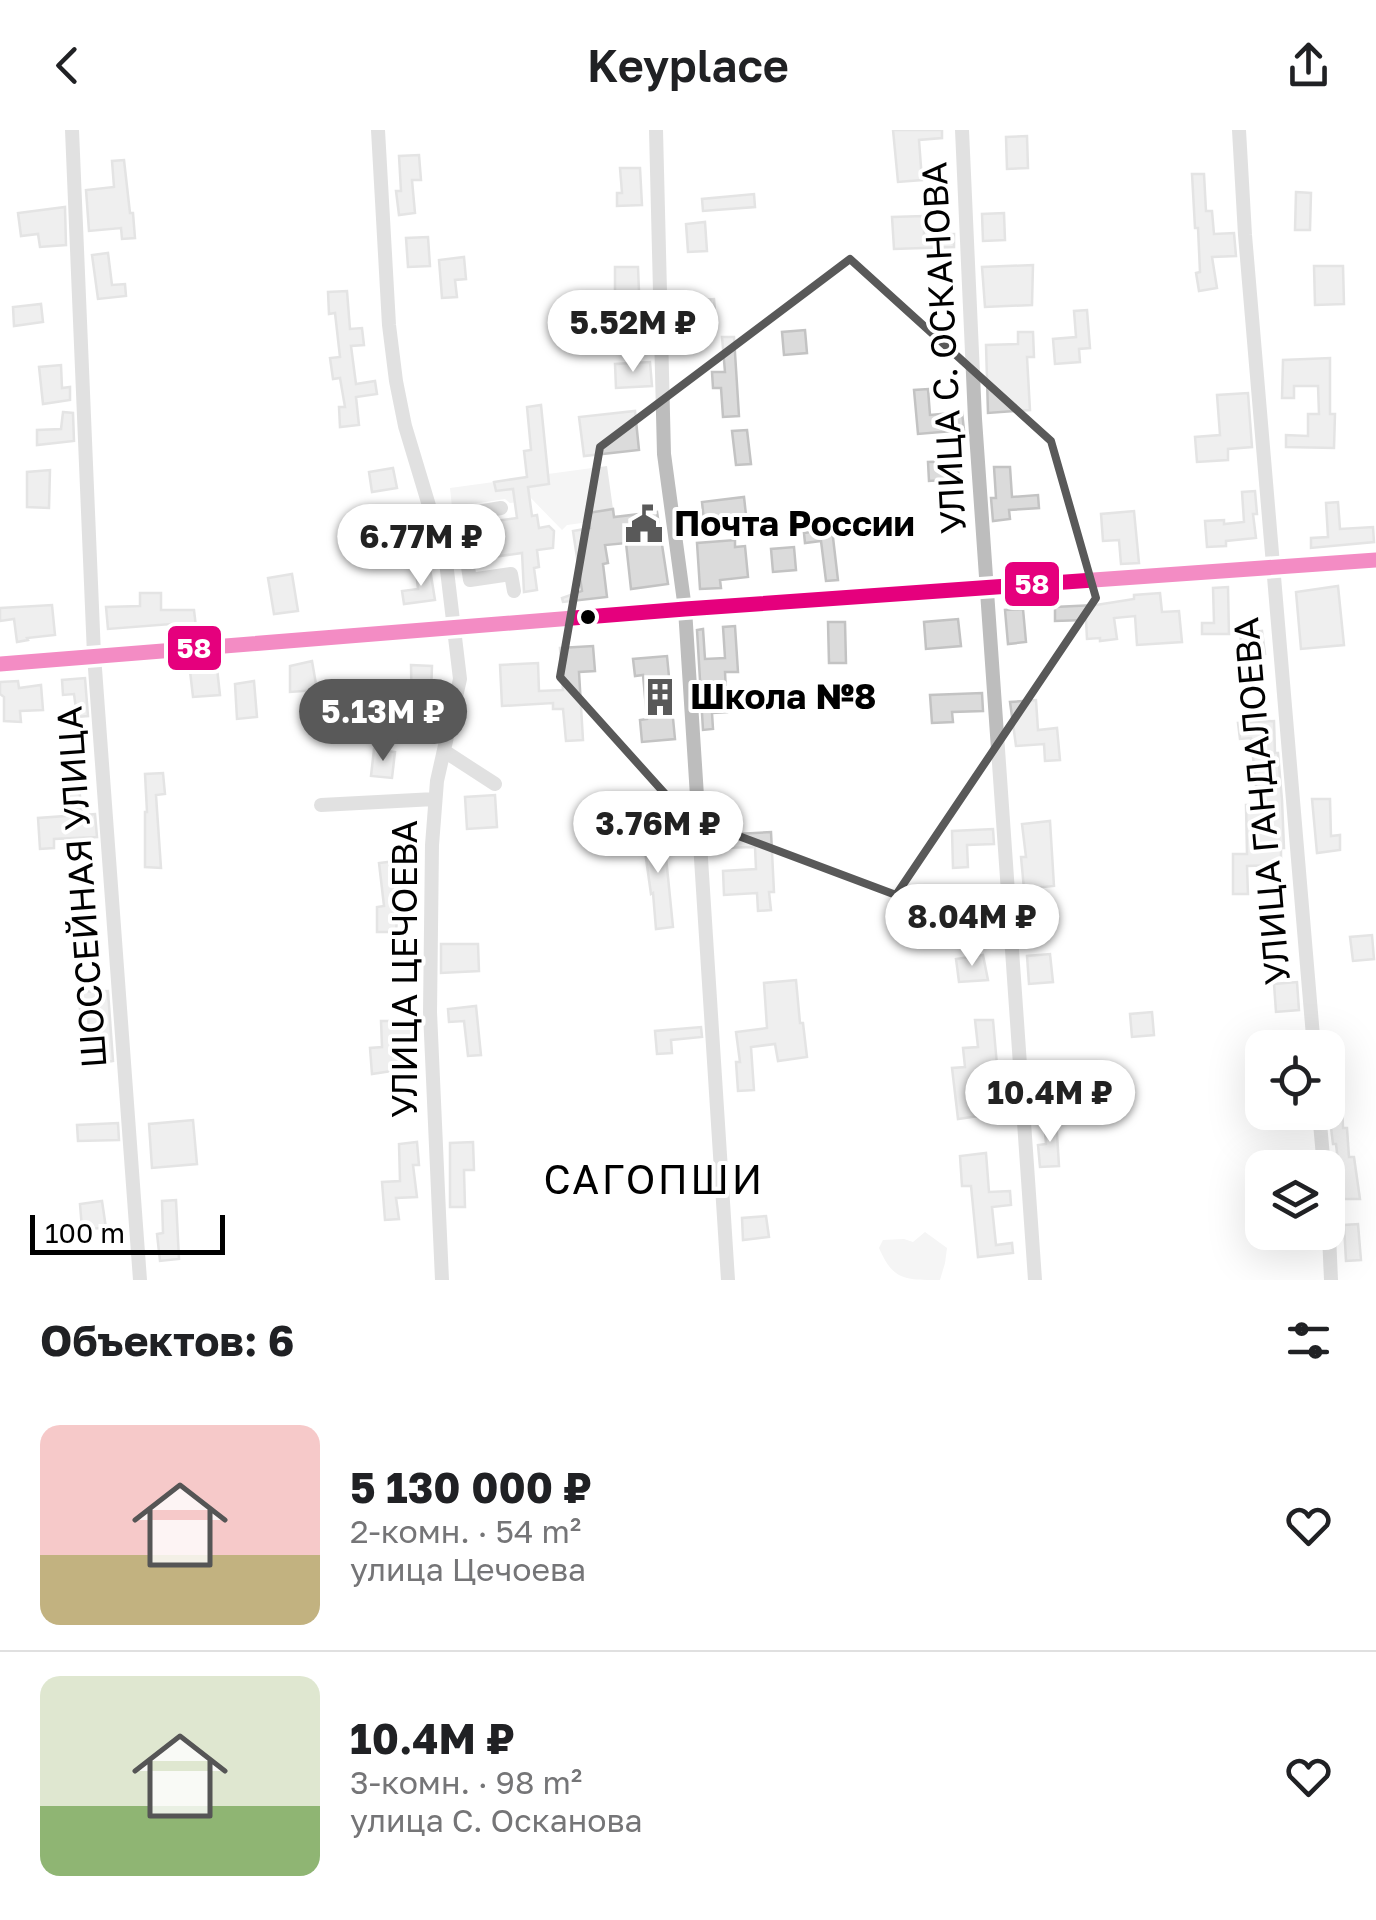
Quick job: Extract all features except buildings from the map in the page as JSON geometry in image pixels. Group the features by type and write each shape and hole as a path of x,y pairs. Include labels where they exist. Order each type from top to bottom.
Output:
{"street":[{"name":"ШОССЕЙНАЯ УЛИЦА","path":"72,130 94,655 140,1280"},
{"name":"УЛИЦА ЦЕЧОЕВА","path":"378,130 396,381 446,562 460,679 435,799 432,845 430,1012 442,1280"},
{"path":"656,130 664,454 685,609 728,1280"},
{"name":"УЛИЦА С. ОСКАНОВА","path":"962,130 975,419 1036,1280"},
{"name":"УЛИЦА ГАНДАЛОЕВА","path":"1239,130 1244,235 1312,1030"},
{"path":"501,508 457,516 470,580 511,574 514,591"},
{"path":"0,664 456,626 1376,560"},
{"path":"444,750 494,784"},
{"path":"321,805 435,799"},
{"path":"1330,1250 1331,1280"}],"highlighted area":[{"path":"850,259 1051,441 1096,598 896,895 685,816 560,677 600,447"}],"shaded area":[{"path":"607,466 613,509 589,513 589,522 567,525 562,530 527,494 526,487 548,474"},
{"path":"494,482 496,491 520,488 518,502 505,499 452,507 450,488"},
{"path":"925,1232 947,1248 940,1280 901,1276 889,1266 879,1248 883,1240 913,1242"}],"transit line":[{"name":"58","path":"0,664 685,609 1376,560"}],"place":[{"name":"Почта России","path":"644,524"},
{"name":"Школа №8","path":"660,697"}],"district":[{"name":"САГОПШИ","path":"654,1180"}]}
